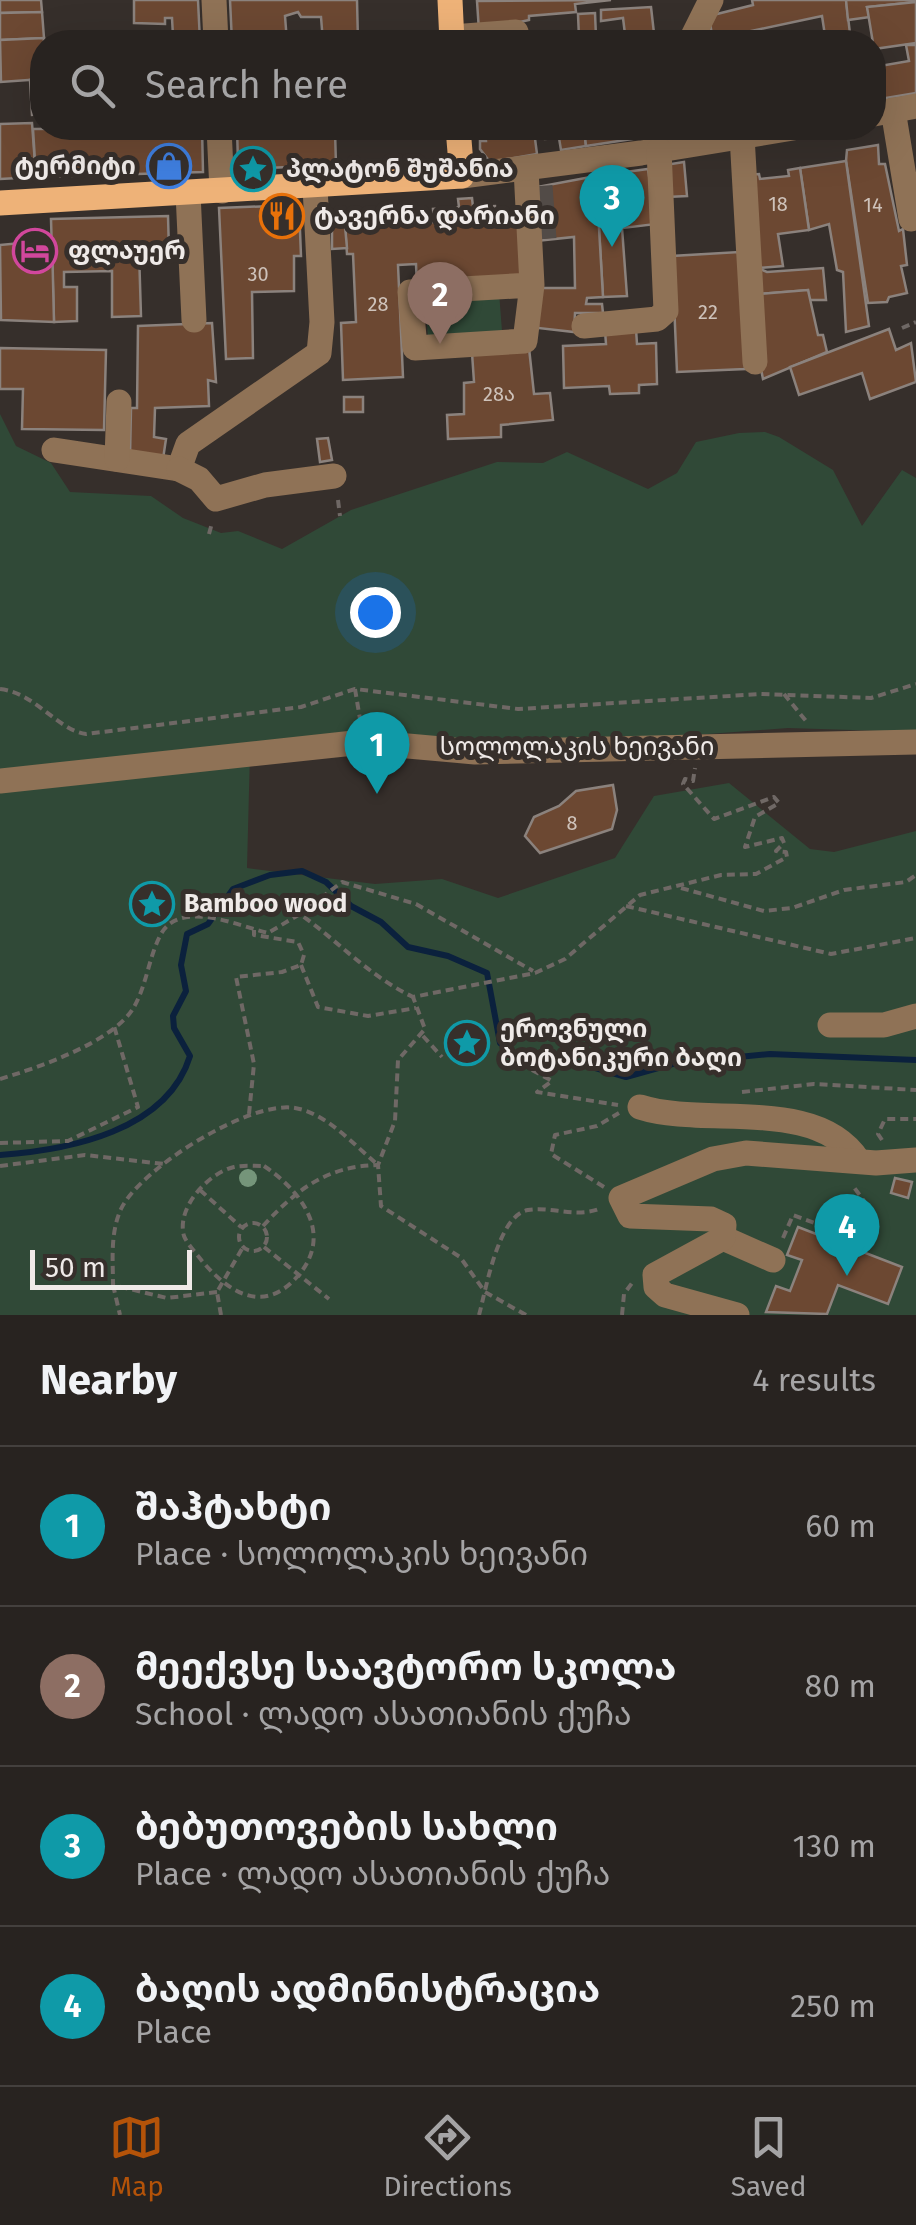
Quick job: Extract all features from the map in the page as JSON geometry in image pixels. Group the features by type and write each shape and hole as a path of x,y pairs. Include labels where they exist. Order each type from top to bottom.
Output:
{"main road":[{"path":"450,0 452,30"},
{"path":"0,203 462,176 459,140"}],"street":[{"path":"214,0 215,30"},
{"path":"696,30 711,0"},
{"path":"894,110 911,219"},
{"path":"220,140 222,192"},
{"path":"462,176 535,174 718,140"},
{"path":"742,140 755,362"},
{"path":"584,326 658,318 666,311 659,150"},
{"path":"532,285 410,292 415,348 525,341 532,285 535,174"},
{"path":"179,469 188,444 319,353 322,322 316,187"},
{"path":"188,193 194,320"},
{"path":"117,459 120,402"},
{"path":"54,450 179,469 199,480 216,499 265,484 334,476"},
{"name":"სოლოლაკის ხეივანი","path":"0,781 363,742 475,752 916,742"},
{"path":"830,1025 884,1026 916,1016"},
{"path":"640,1107 673,1118 739,1114 836,1134 855,1166"},
{"path":"723,1238 724,1225 712,1219 630,1216 622,1209 621,1198 713,1160 746,1153 855,1166 916,1160"},
{"path":"723,1238 773,1260"},
{"path":"723,1238 655,1275 656,1286 664,1294 737,1315"}],"path":[{"path":"902,328 916,322"},
{"path":"0,689 31,698 76,733 86,734 301,707 355,689 518,709 784,694 871,698 916,684"},
{"path":"355,689 363,742"},
{"path":"784,694 811,728"},
{"path":"300,914 343,943 347,953 380,979 414,997 536,973 564,959 626,906 658,890 682,888 721,876 756,874 786,856 786,852 776,851 784,843 782,838 745,847 755,817 779,803 774,797 714,819 682,784 685,779"},
{"path":"682,888 764,911 792,908 844,890 906,882 916,875"},
{"path":"0,1079 74,1052 134,1009 162,932 172,921 206,915 268,933 342,882 416,904 536,973"},
{"path":"626,906 831,954 916,938"},
{"path":"254,930 254,935 298,942 304,954 301,965 318,1007 368,1016 416,1008"},
{"path":"249,1116 254,1064 236,977 282,972 301,965"},
{"path":"414,997 426,1029 398,1060 395,1120 378,1165 381,1206 460,1257 485,1292 526,1315"},
{"path":"0,1143 68,1141 138,1107 114,1026"},
{"path":"423,1036 442,1057"},
{"path":"532,1070 552,1081 536,1092 630,1106 597,1126 555,1135 551,1154 621,1198"},
{"path":"732,1093 814,1084 884,1084 916,1090"},
{"path":"120,1315 113,1285 113,1244 127,1198 166,1164 234,1121 295,1108 329,1124 378,1165"},
{"path":"884,1144 878,1134 884,1119 916,1119"},
{"path":"0,1166 86,1156 166,1164"},
{"path":"263,1226 296,1191 344,1166 378,1165"},
{"path":"264,1166 296,1191 316,1232 316,1247 298,1276 264,1298 242,1296 221,1281 184,1238 184,1222 200,1190 235,1167 264,1166"},
{"path":"823,1226 842,1217 861,1218 864,1201 853,1188 855,1166"},
{"path":"200,1190 242,1228 243,1247 217,1292 221,1315"},
{"path":"479,1315 503,1234 514,1216 528,1210 594,1212 621,1198"},
{"path":"773,1260 792,1216 845,1234"},
{"path":"242,1228 248,1223 263,1226 267,1232 264,1247"},
{"path":"243,1247 250,1251 264,1247"},
{"path":"264,1247 329,1299"},
{"path":"622,1315 624,1294 633,1282"},
{"path":"113,1285 167,1298 217,1292"}],"green space":[{"path":"499,292 502,331 428,337 425,299"},
{"path":"0,414 16,446 51,463 70,492 151,496 183,518 221,533 238,531 282,549 351,510 497,462 543,463 567,452 648,489 677,473 696,442 765,432 833,470 862,526 902,470 916,478 916,732 788,728 669,737 250,752 247,868 375,884 442,879 498,898 615,858 654,796 729,783 810,849 834,852 916,831 916,1315 0,1315"}],"building":[{"path":"0,0 41,0 42,12 0,13"},
{"path":"134,0 198,0 199,30 173,30 172,18 165,18 165,24 134,23"},
{"path":"230,0 357,0 358,30 322,30 321,17 301,17 298,12 285,16 286,30 231,30"},
{"path":"611,0 575,4 576,12 529,16 529,20 484,30 479,30 477,1"},
{"path":"752,0 846,0 850,30 824,30 822,16 756,30 711,30 709,16 753,5"},
{"path":"846,0 916,2 867,7 870,17 848,20"},
{"path":"916,2 916,43 886,47 886,30 871,30 867,7"},
{"path":"651,7 654,30 624,30 623,18 601,21 601,10"},
{"path":"42,12 43,30 30,30 30,39 0,40 0,13"},
{"path":"595,13 596,30 579,30 578,14"},
{"path":"30,39 30,80 1,82 0,40"},
{"path":"906,45 916,45 916,93 886,98 886,65 909,61"},
{"path":"30,123 36,177 0,179 0,124"},
{"path":"34,140 202,140 203,172 36,177"},
{"path":"237,140 335,140 336,165 244,169 238,163"},
{"path":"535,140 537,154 490,162 480,149 480,141"},
{"path":"559,140 585,140 586,146 561,150"},
{"path":"585,140 626,140 586,146"},
{"path":"878,145 879,164 885,164 899,231 903,229 907,265 901,266 907,293 889,297 887,302 868,303 846,161 847,150"},
{"path":"846,161 869,326 846,332 843,272 837,270 829,224 809,230 800,168"},
{"path":"684,162 687,196 667,197 665,165"},
{"path":"800,168 809,230 778,234 783,266 758,268 748,175 759,174 760,179 789,176 788,170"},
{"path":"648,169 656,224 622,228 627,296 603,297 596,176"},
{"path":"596,176 603,297 587,298 586,304 602,304 603,313 575,313 574,332 538,328 537,288 575,288 574,237 535,241 532,188"},
{"path":"472,198 473,207 495,206 496,218 520,216 524,281 417,287 416,264 398,265 403,377 343,380 341,323 356,322 353,254 347,254 345,226 434,222 433,209 459,207 458,199"},
{"path":"299,205 301,256 294,256 294,291 252,292 253,358 226,359 219,208"},
{"path":"168,216 169,251 139,251 141,316 112,317 112,271 64,272 64,287 77,287 77,321 54,322 51,219"},
{"path":"332,226 345,226 347,248 332,249"},
{"path":"52,240 54,322 1,320 0,245"},
{"path":"739,252 745,369 677,372 672,256"},
{"path":"758,268 767,272 823,268 826,300 809,300 808,290 758,294"},
{"path":"808,290 818,335 823,335 827,352 763,379 758,354 758,294"},
{"path":"212,323 216,382 208,380 209,406 155,408 154,437 166,439 163,459 130,456 131,408 137,408 138,326"},
{"path":"636,329 637,344 656,343 657,384 639,385 639,393 610,394 609,386 564,388 563,346 606,344 605,331"},
{"path":"889,329 896,350 911,343 916,382 870,399 862,373 799,395 790,367"},
{"path":"0,348 106,350 104,430 22,429 23,389 0,389"},
{"path":"529,348 534,394 550,393 553,420 501,425 501,437 448,439 447,415 464,414 464,383 474,382 472,353"},
{"path":"344,397 363,397 363,412 344,412"},
{"path":"328,438 332,460 320,462 317,439"},
{"path":"613,785 617,810 612,829 540,853 525,836 534,817 559,806 576,791"},
{"path":"895,1178 912,1182 908,1198 891,1193"},
{"path":"798,1227 902,1267 888,1304 838,1285 827,1314 766,1312 776,1286 790,1291 802,1260 787,1255"}],"waterway":[{"path":"0,1155 56,1148 112,1132 160,1102 178,1082 190,1056 174,1028 173,1016 186,991 181,965 187,934 208,924 233,889 270,875 302,871 326,882 351,906 381,922 408,947 448,956 487,973 500,1043 517,1055 548,1054 626,1077 676,1063 770,1054 916,1060"}],"tunnel":[{"path":"540,186 544,239"}],"place":[{"name":"ტერმიტი","path":"169,166"},
{"name":"პლატონ შუშანია","path":"253,169"},
{"name":"ტავერნა დარიანი","path":"282,216"},
{"name":"ბებუთოვების სახლი","path":"612,247"},
{"name":"ფლაუერ","path":"35,251"},
{"name":"მეექვსე საავტორო სკოლა","path":"440,344"},
{"name":"შაჰტახტი","path":"377,794"},
{"name":"Bamboo wood","path":"152,904"},
{"name":"ეროვნული ბოტანიკური ბაღი","path":"467,1043"},
{"name":"ბაღის ადმინისტრაცია","path":"847,1276"}]}
